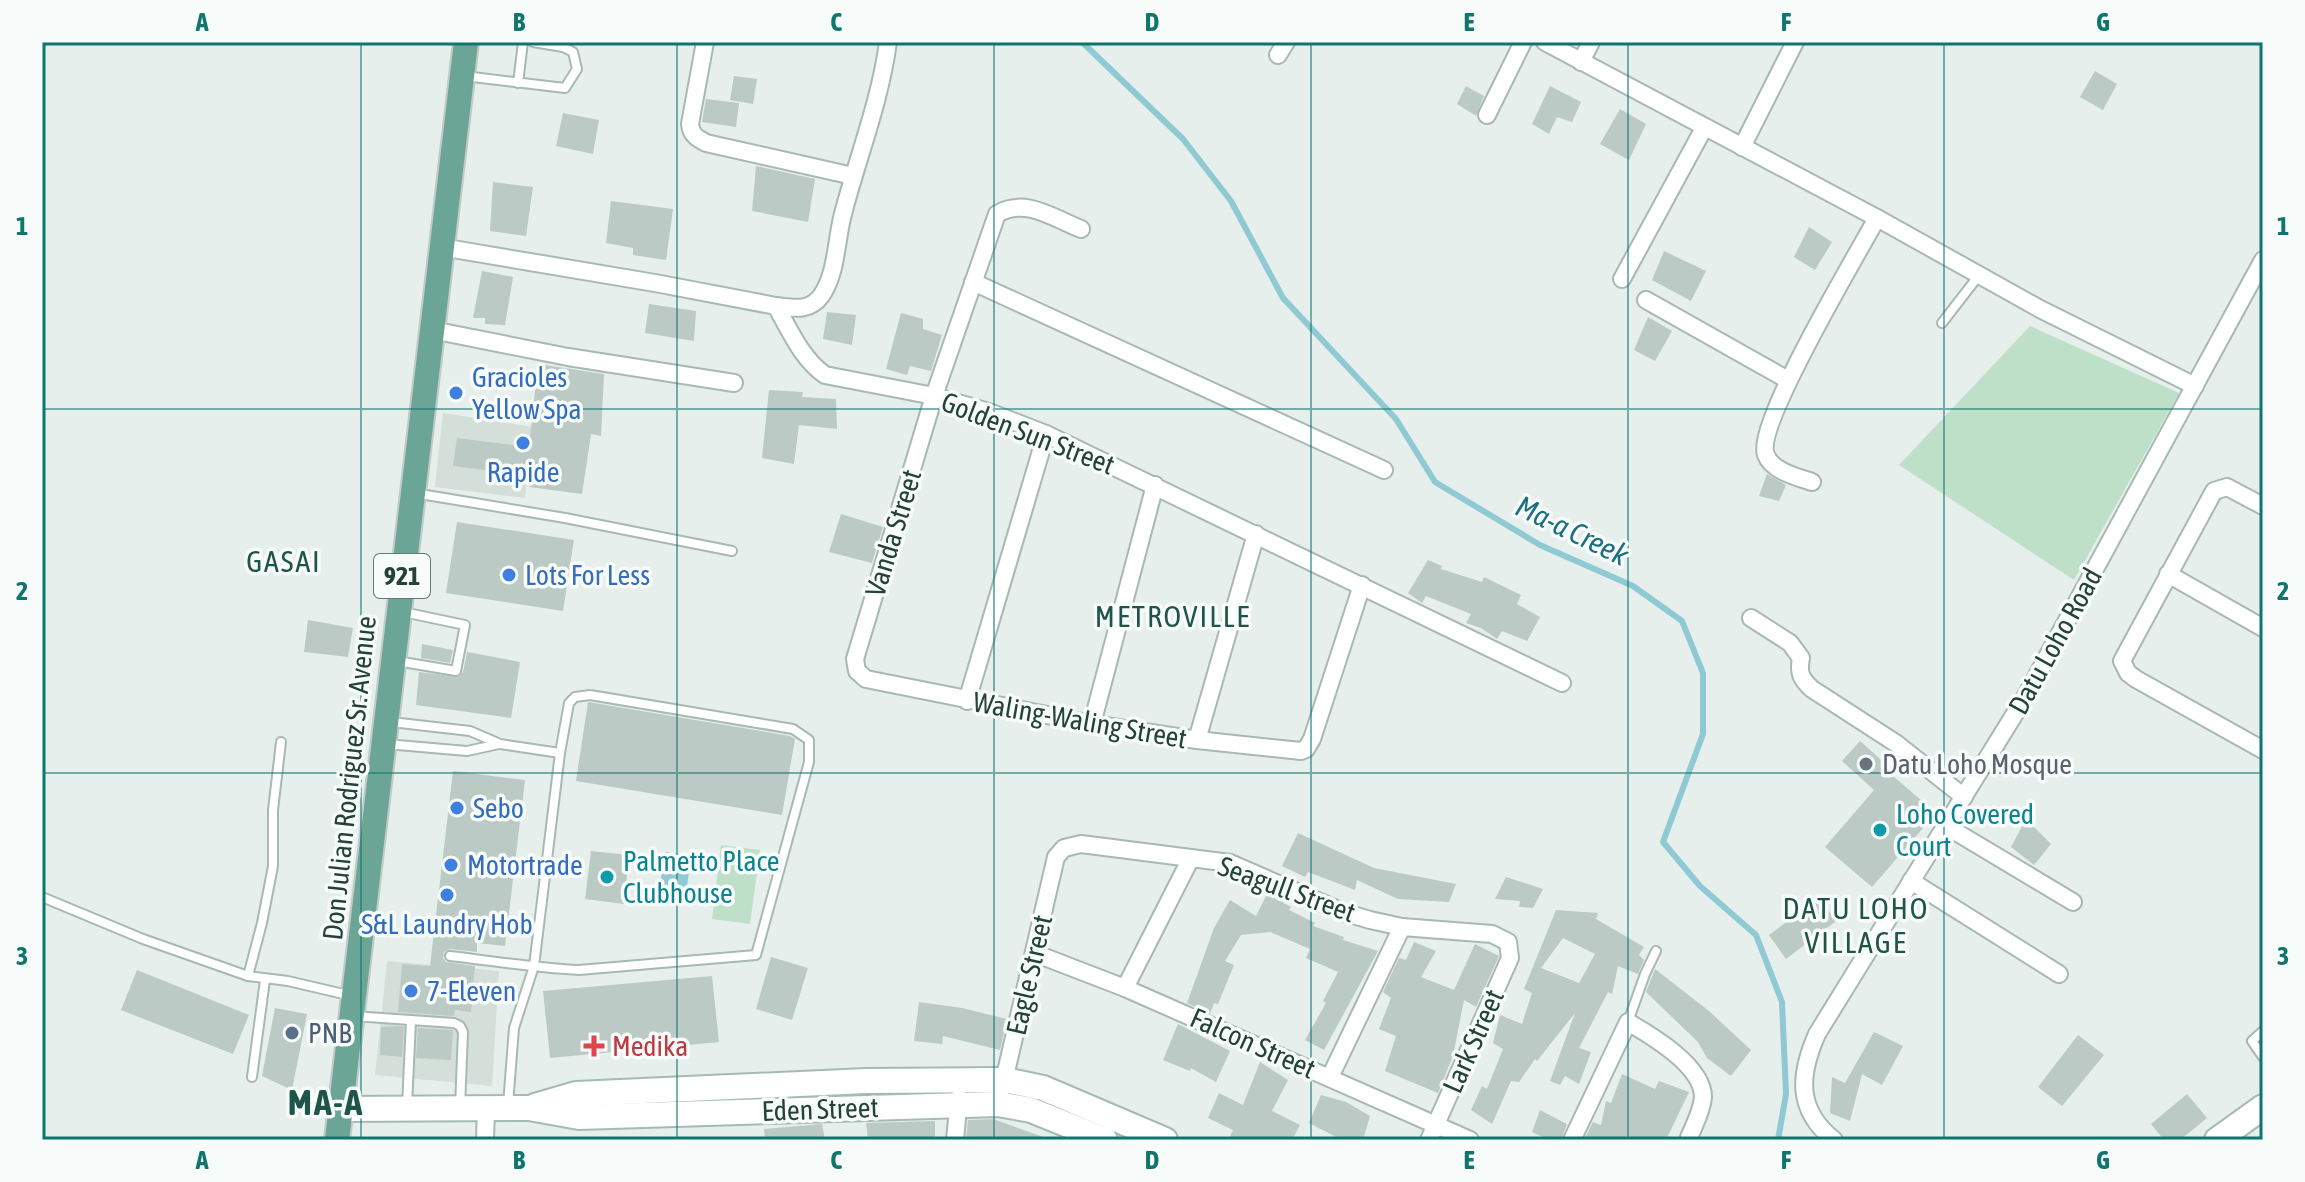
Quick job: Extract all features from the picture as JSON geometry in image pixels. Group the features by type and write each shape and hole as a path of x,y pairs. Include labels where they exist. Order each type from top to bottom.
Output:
{"main road":[{"name":"Don Julian Rodriguez Sr. Avenue","path":"337,1140 466,42"},
{"name":"Eden Street","path":"341,1109 508,1108 576,1094 866,1081 959,1092 1001,1092 1031,1110 1105,1140"},
{"path":"1001,1092 1043,1088 1165,1140"},
{"path":"2217,1140 2263,1107"}],"street":[{"path":"705,42 690,124 696,138 706,143 853,176"},
{"path":"441,247 802,309 820,297 827,286 853,176 873,118 888,42"},
{"path":"1487,115 1523,42"},
{"path":"1545,42 1877,218 2040,309 2195,386"},
{"path":"1581,62 1591,42"},
{"path":"1742,147 1795,42"},
{"path":"1622,279 1704,128"},
{"name":"Vanda Street","path":"857,671 855,659 934,396 997,214 1008,208 1023,206 1081,229"},
{"path":"1812,482 1778,468 1767,459 1764,448 1788,380 1877,218"},
{"name":"Datu Loho Road","path":"1834,1140 1819,1127 1804,1094 1803,1073 1817,1034 2059,637 2263,260"},
{"path":"973,282 1384,470"},
{"path":"1646,300 1788,380"},
{"name":"Golden Sun Street","path":"776,306 806,357 825,375 934,396 989,412 1046,434 1562,683"},
{"path":"432,330 568,357 734,383"},
{"path":"967,701 1046,434"},
{"path":"1092,724 1155,485"},
{"path":"2263,506 2233,489 2219,488 2210,497 2124,654 2124,667 2136,679 2263,750"},
{"path":"1197,740 1256,534"},
{"path":"2168,574 2263,628"},
{"name":"Waling-Waling Street","path":"857,671 866,679 1092,724 1197,740 1294,751 1306,749 1312,739 1362,585"},
{"path":"1751,618 1796,649 1801,658 1801,680 1897,744 1964,797"},
{"path":"1946,826 2073,902"},
{"name":"Seagull Street","path":"1064,848 1081,844 1230,863 1343,912 1402,927 1492,934 1508,942"},
{"name":"Eagle Street","path":"1001,1092 1056,857 1064,848"},
{"path":"1125,988 1191,858"},
{"path":"1911,881 2059,974"},
{"path":"1330,1077 1402,927"},
{"name":"Lark Street","path":"1432,1132 1510,958 1508,942"},
{"name":"Falcon Street","path":"1034,953 1125,988 1330,1077 1432,1132 1470,1140"},
{"path":"1572,1140 1628,1022 1690,1068 1701,1086 1700,1110 1688,1140"},
{"path":"955,1140 959,1092"},
{"path":"485,1140 508,1108"}],"lane":[{"path":"518,83 523,42"},
{"path":"462,75 565,88 577,69 573,52 563,47 533,42"},
{"path":"1942,323 1980,274"},
{"path":"412,493 565,518 732,551"},
{"path":"393,660 456,671 465,625 398,611"},
{"path":"450,956 534,966 579,970 756,955 811,751 809,740 793,729 582,695 569,703 534,966 514,1028 508,1108"},
{"path":"385,732 470,731 500,744 560,753"},
{"path":"385,732 467,751 500,744"},
{"path":"248,976 273,866 273,810 281,742"},
{"path":"42,897 143,939 248,976 288,981 354,1006 411,1020 454,1023 462,1029 460,1108"},
{"path":"1628,1022 1656,951"},
{"path":"252,1077 265,980"},
{"path":"407,1109 411,1020"},
{"path":"2263,1031 2252,1041 2263,1057"}],"shaded area":[{"path":"443,413 533,427 525,498 435,487"},
{"path":"387,961 499,971 492,1086 375,1075"}],"green space":[{"path":"2030,326 2179,393 2074,580 1899,465"},
{"path":"721,845 760,850 750,924 712,919"}],"water":[{"path":"665,852 691,855 685,903 658,899"}],"building":[{"path":"2095,71 2117,84 2103,110 2080,97"},
{"path":"734,76 757,79 753,104 730,100"},
{"path":"1466,86 1484,96 1476,116 1457,104"},
{"path":"1550,86 1581,102 1572,122 1557,117 1549,134 1532,124"},
{"path":"706,99 739,103 736,127 702,122"},
{"path":"1620,109 1646,124 1629,160 1600,144"},
{"path":"563,113 599,120 593,154 556,146"},
{"path":"756,166 815,179 808,222 752,211"},
{"path":"493,182 533,187 526,236 490,231"},
{"path":"611,201 673,209 666,260 633,255 633,248 606,243"},
{"path":"1809,227 1832,242 1815,270 1794,257"},
{"path":"1664,251 1706,271 1691,301 1652,280"},
{"path":"482,271 513,277 505,325 485,324 485,318 473,318"},
{"path":"649,304 696,311 694,341 645,333"},
{"path":"827,312 856,315 852,345 823,339"},
{"path":"901,313 923,319 923,329 942,335 931,371 910,366 907,375 886,369"},
{"path":"1648,317 1672,331 1655,361 1634,350"},
{"path":"538,364 604,374 601,436 591,434 582,494 529,487 531,476 453,466 457,438 529,447"},
{"path":"769,390 803,392 802,397 836,399 837,429 799,425 794,464 762,458"},
{"path":"1767,474 1786,485 1779,501 1759,496"},
{"path":"841,514 883,527 872,563 829,552"},
{"name":"Lots For Less","path":"457,522 574,540 563,611 446,593"},
{"path":"1428,560 1442,566 1441,569 1482,582 1484,577 1521,595 1517,604 1540,617 1527,641 1502,631 1497,639 1481,628 1466,623 1471,614 1426,596 1422,603 1408,593"},
{"path":"308,620 353,628 348,657 304,652"},
{"path":"422,644 453,650 450,663 421,658"},
{"path":"467,652 520,662 511,718 416,705 419,672 459,677"},
{"path":"588,702 790,736 795,739 782,815 576,781"},
{"name":"Loho Covered Court","path":"1860,741 1889,767 1886,770 1936,813 1872,887 1825,847 1874,790 1842,761"},
{"path":"453,771 525,780 505,946 477,943 477,952 450,949 444,952 446,962 475,966 471,1012 455,1010 454,1016 398,1012 402,964 430,966"},
{"path":"2026,819 2051,844 2034,865 2011,847"},
{"path":"1298,833 1374,868 1456,884 1449,902 1398,899 1357,880 1355,890 1308,872 1305,877 1282,866"},
{"name":"Palmetto Place Clubhouse","path":"591,851 629,855 624,904 585,899"},
{"path":"1506,877 1543,889 1533,908 1519,907 1520,901 1495,899"},
{"path":"1267,894 1315,923 1313,926 1378,951 1324,1050 1305,1040 1326,1003 1323,1001 1338,972 1306,958 1310,949 1270,932 1241,935 1225,961 1234,965 1218,1004 1214,1003 1210,1014 1187,1003 1214,928 1230,900 1256,916"},
{"path":"1819,898 1836,921 1786,959 1769,935"},
{"path":"1556,910 1598,913 1596,919 1644,947 1639,955 1644,960 1638,974 1618,966 1612,994 1608,992 1579,1048 1591,1052 1579,1084 1565,1076 1560,1085 1550,1081 1575,1013 1519,1082 1511,1081 1492,1124 1471,1110 1482,1086 1487,1089 1503,1049 1493,1043 1500,1015 1522,1024 1532,993 1524,989","holes":["1563,938 1595,954 1579,983 1541,968"]},
{"path":"1414,942 1436,951 1421,977 1454,990 1475,944 1499,956 1476,1007 1464,1000 1453,1056 1438,1093 1385,1071 1396,1036 1379,1029 1391,998 1383,992 1399,958 1406,960"},
{"path":"771,957 808,968 792,1020 756,1009"},
{"path":"1655,969 1709,1011 1751,1050 1731,1076 1707,1058 1698,1042 1646,992"},
{"path":"137,970 249,1015 233,1054 121,1010"},
{"path":"712,976 719,1042 550,1058 543,991"},
{"path":"919,1002 1007,1019 1000,1050 943,1036 942,1044 914,1041"},
{"path":"275,1008 307,1014 292,1090 262,1076"},
{"path":"1178,1024 1230,1051 1216,1082 1191,1068 1190,1071 1163,1060"},
{"path":"381,1027 404,1027 402,1057 380,1055"},
{"path":"418,1028 453,1030 451,1060 416,1058"},
{"path":"1874,1032 1903,1046 1882,1085 1862,1074 1850,1121 1830,1113 1832,1077 1845,1083"},
{"path":"2078,1035 2104,1055 2062,1106 2038,1087"},
{"path":"1260,1062 1288,1080 1272,1111 1300,1125 1292,1140 1228,1140 1233,1130 1208,1118 1219,1093 1243,1105"},
{"path":"1622,1074 1655,1089 1659,1081 1689,1092 1666,1140 1584,1140 1593,1122 1601,1125 1606,1101 1611,1103"},
{"path":"2187,1094 2207,1118 2180,1140 2164,1140 2151,1124"},
{"path":"1321,1095 1346,1102 1370,1116 1363,1140 1342,1140 1309,1123"},
{"path":"1540,1110 1567,1124 1561,1140 1549,1140 1532,1132"},
{"path":"993,1119 1046,1138 966,1140 968,1120"},
{"path":"935,1121 935,1140 868,1140 866,1123"},
{"path":"822,1124 825,1140 765,1140 764,1129"}],"waterway":[{"name":"Ma-a Creek","path":"1082,42 1183,139 1231,201 1283,298 1396,419 1435,482 1540,545 1633,586 1682,621 1703,673 1703,734 1663,842 1700,886 1756,935 1782,1002 1786,1094 1778,1140"}],"place":[{"name":"Gracioles Yellow Spa","path":"456,393"},
{"name":"Rapide","path":"523,443"},
{"name":"Lots For Less","path":"509,575"},
{"name":"Datu Loho Mosque","path":"1866,764"},
{"name":"Sebo","path":"457,808"},
{"name":"Loho Covered Court","path":"1880,830"},
{"name":"Motortrade","path":"451,865"},
{"name":"Palmetto Place Clubhouse","path":"607,877"},
{"name":"S&L Laundry Hob","path":"447,895"},
{"name":"7-Eleven","path":"411,991"},
{"name":"PNB","path":"292,1033"},
{"name":"Medika","path":"594,1046"}],"district":[{"name":"GASAI","path":"284,562"},
{"name":"METROVILLE","path":"1173,617"},
{"name":"DATU LOHO VILLAGE","path":"1856,926"},
{"name":"MA-A","path":"326,1102"}]}
